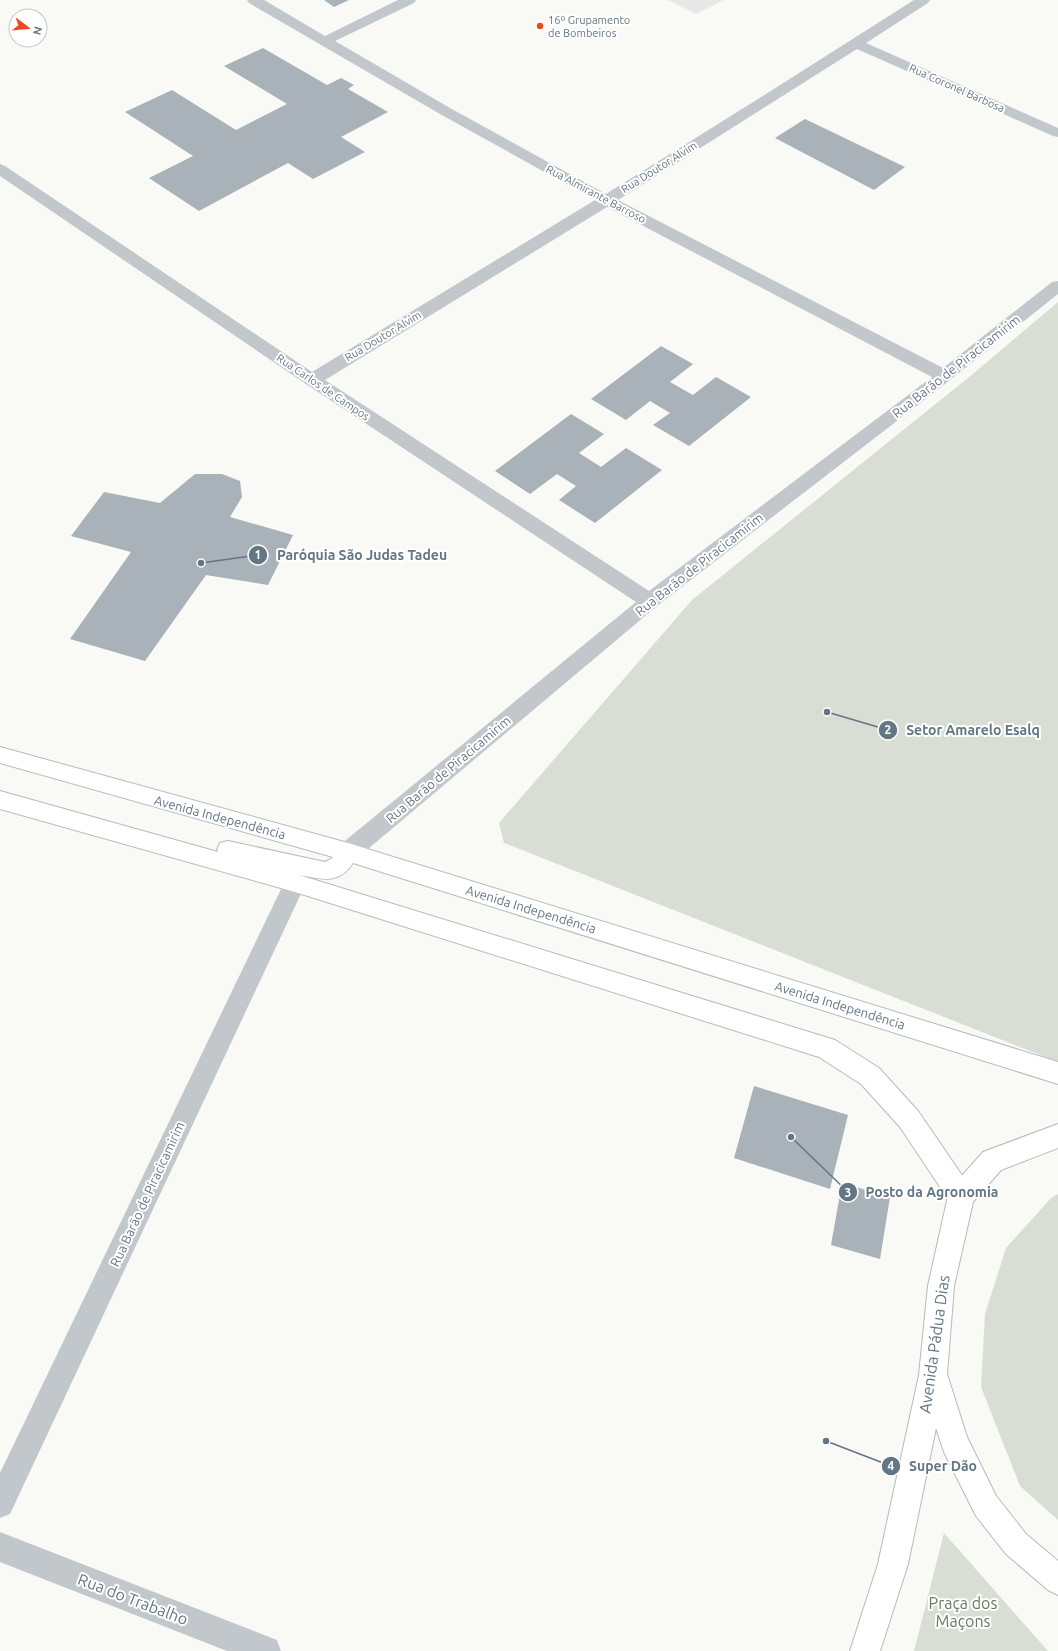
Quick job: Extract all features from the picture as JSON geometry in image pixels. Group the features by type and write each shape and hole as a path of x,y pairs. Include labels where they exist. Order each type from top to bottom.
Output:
{"main road":[{"name":"Avenida Independência","path":"0,755 348,852 1058,1073"},
{"path":"0,800 295,883 826,1048 870,1076 909,1119 961,1196"},
{"path":"63,817 118,826 326,871 339,866 348,852"},
{"name":"Avenida Pádua Dias","path":"866,1651 893,1564 933,1375 941,1286 961,1196 992,1161 1058,1136"},
{"path":"933,1375 954,1442 986,1506 1016,1544 1058,1580"}],"street":[{"name":"Rua Almirante Barroso","path":"254,0 445,111 606,200 944,376"},
{"path":"325,41 409,0"},
{"name":"Rua Doutor Alvim","path":"312,380 606,200 856,44 923,0"},
{"name":"Rua Coronel Barbosa","path":"856,44 1058,133"},
{"name":"Rua Carlos de Campos","path":"0,169 312,380 650,601"},
{"name":"Rua Barão de Piracicamirim","path":"348,852 650,601 944,376 1058,286"},
{"name":"Rua Barão de Piracicamirim","path":"0,1504 295,883"},
{"name":"Rua do Trabalho","path":"0,1547 266,1651"}],"shaded area":[{"path":"667,0 724,0 697,14"}],"green space":[{"path":"1058,302 1058,1062 504,843 499,823 692,600 974,373"},
{"path":"1058,1194 1058,1520 1020,1486 981,1387 985,1314 1006,1248 1051,1198"},
{"name":"Praça dos Maçons","path":"944,1533 1048,1651 914,1651"}],"building":[{"path":"324,0 349,0 334,7"},
{"path":"263,48 327,85 341,78 354,85 348,89 388,112 341,137 365,152 313,179 288,163 199,211 149,178 193,156 125,112 172,90 236,130 287,104 224,66"},
{"path":"805,119 905,167 874,190 775,138"},
{"path":"661,346 693,364 670,382 693,395 716,377 751,397 689,446 653,425 670,413 650,401 626,420 591,399"},
{"path":"571,414 604,434 579,453 601,467 626,448 662,470 595,523 559,500 576,486 557,474 530,494 495,471"},
{"path":"195,474 222,474 240,481 242,497 230,517 293,535 268,585 206,575 145,661 70,639 131,552 71,536 104,492 160,503"},
{"path":"754,1086 848,1115 830,1189 734,1158"},
{"path":"842,1183 890,1197 880,1259 831,1245"}],"place":[{"name":"16º Grupamento de Bombeiros","path":"540,26"},
{"name":"Paróquia São Judas Tadeu","path":"201,563"},
{"name":"Setor Amarelo Esalq","path":"827,712"},
{"name":"Posto da Agronomia","path":"791,1137"},
{"name":"Super Dão","path":"826,1441"}]}
